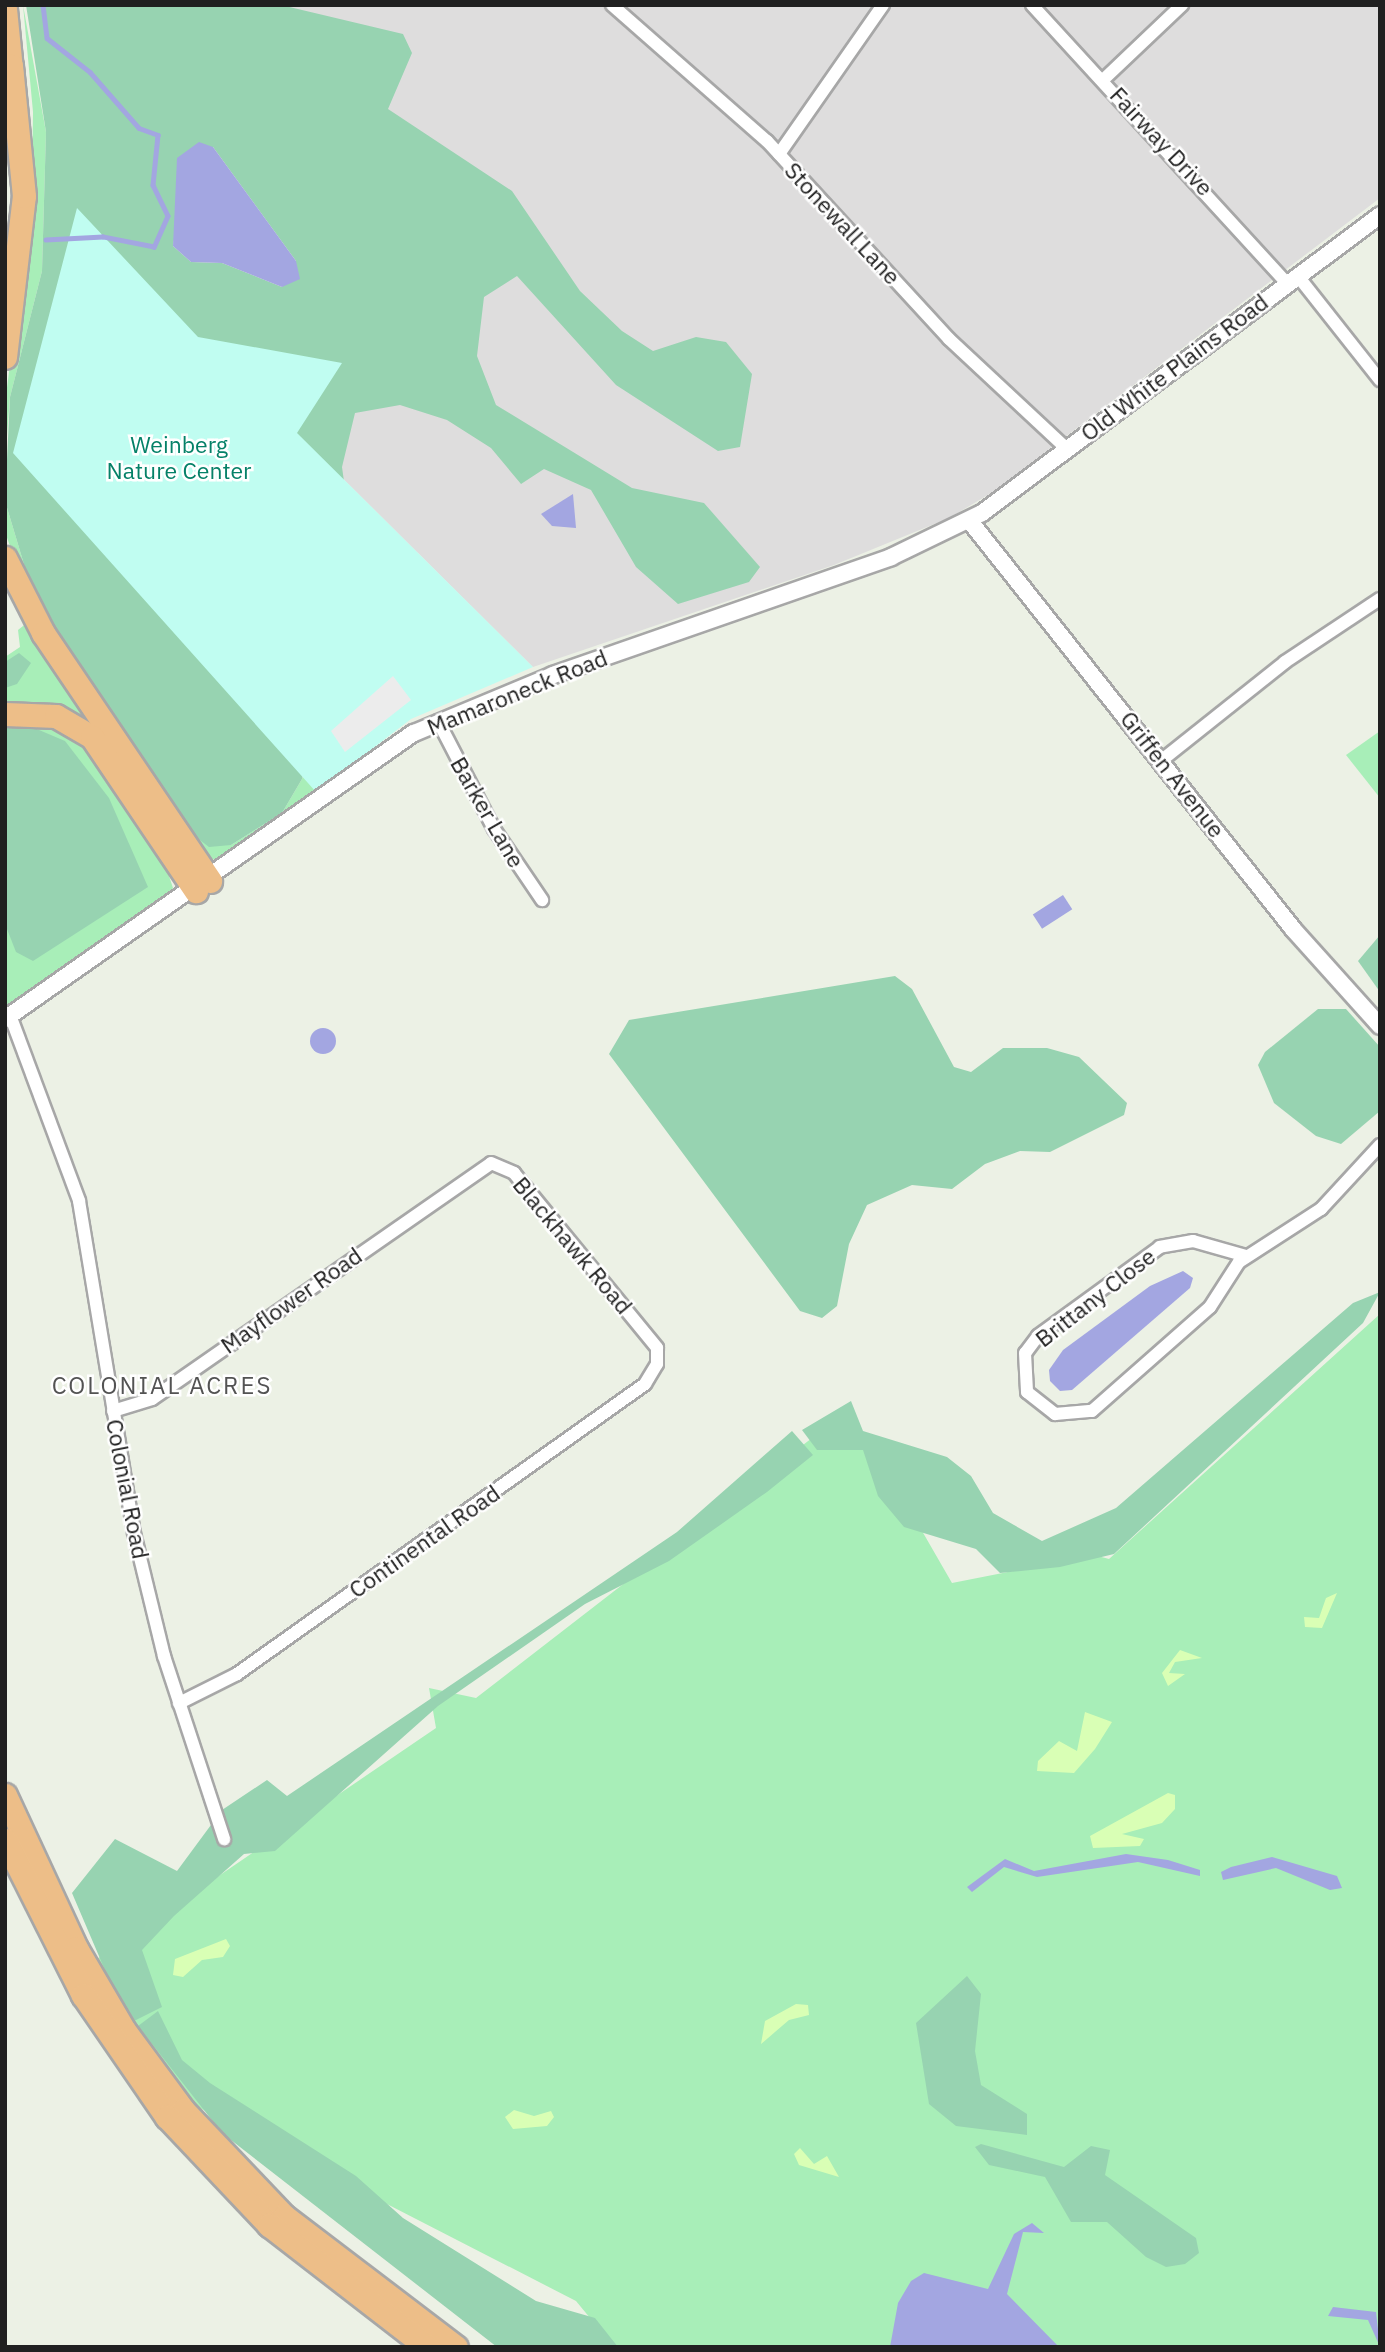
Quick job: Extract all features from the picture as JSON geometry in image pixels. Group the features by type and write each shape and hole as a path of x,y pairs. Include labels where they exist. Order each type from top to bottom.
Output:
{"highway":[{"path":"5,9 24,196 5,357"},
{"path":"5,240 13,162 11,66"},
{"path":"5,558 43,634 203,886"},
{"path":"5,714 56,716 92,737 203,886"},
{"path":"5,1795 76,1948 124,2031 183,2110 284,2216 456,2347"},
{"path":"5,1840 83,1995 167,2117 269,2225 427,2347"}],"street":[{"name":"Stonewall Lane","path":"612,5 779,154 949,339 1067,449"},
{"path":"779,154 883,5"},
{"name":"Fairway Drive","path":"1031,5 1297,282 1380,380"},
{"path":"1104,79 1182,5"},
{"name":"Old White Plains Road","path":"969,520 1297,282 1380,215"},
{"name":"Mamaroneck Road","path":"8,1017 203,886 383,752 438,722 891,557 969,520"},
{"name":"Griffen Avenue","path":"969,520 1163,760 1293,929 1380,1026"},
{"path":"1163,760 1285,662 1380,599"},
{"name":"Barker Lane","path":"438,722 494,829 542,900"},
{"name":"Colonial Road","path":"8,1017 79,1200 134,1533 179,1703 223,1839"},
{"name":"Brittany Close","path":"1246,1256 1193,1241 1160,1247 1038,1336 1025,1353 1027,1392 1055,1414 1092,1411 1210,1307 1246,1256 1321,1209 1380,1145"},
{"name":"Blackhawk Road","path":"430,1202 477,1169 503,1165 652,1338 657,1364"},
{"name":"Mayflower Road","path":"113,1411 152,1399 430,1202"},
{"name":"Continental Road","path":"179,1703 237,1674 645,1384 657,1364"}],"shaded area":[{"path":"23,5 46,132 42,271 10,397 5,463 5,403 32,194 33,112"},
{"path":"136,5 1380,5 1380,198 993,492 949,518 834,565 533,667 297,433 412,277"},
{"path":"199,142 213,147 296,261 300,279 282,287 222,263 191,262 173,246 177,158"},
{"path":"573,494 576,528 552,526 541,514"},
{"path":"5,501 32,591 231,845 282,813 302,779 314,737 323,785 222,863 196,852 22,580 5,532"},
{"path":"28,622 94,719 90,724 42,703 5,705 5,657 20,647 18,630"},
{"path":"393,676 411,700 345,752 331,731"},
{"path":"5,720 68,729 97,755 166,867 173,888 168,901 5,1011"},
{"path":"1380,731 1380,798 1346,755"},
{"path":"1063,895 1072,909 1042,929 1033,915"},
{"path":"323,1028 332,1032 336,1041 332,1050 323,1054 314,1050 310,1041 314,1032"},
{"path":"1183,1271 1193,1278 1190,1288 1072,1390 1060,1391 1050,1381 1049,1370 1063,1350 1150,1286"},
{"path":"1380,1314 1380,2347 614,2347 576,2301 198,2107 91,1963 436,1728 429,1688 476,1698 812,1438 869,1439 952,1583 1094,1555 1109,1559"},
{"path":"1126,1854 1168,1860 1200,1870 1200,1876 1138,1862 1037,1877 1004,1867 972,1892 967,1887 1005,1859 1034,1871"},
{"path":"1272,1857 1337,1876 1342,1888 1330,1890 1276,1868 1223,1880 1221,1872 1231,1867"},
{"path":"1032,2223 1044,2233 1023,2232 1007,2294 1059,2347 890,2347 898,2303 911,2281 924,2273 988,2289 1014,2234"},
{"path":"1333,2307 1376,2312 1380,2347 1368,2320 1328,2316"}],"green space":[{"path":"26,5 281,5 403,34 412,53 388,109 512,191 580,291 622,331 653,351 696,337 726,342 752,374 740,447 718,451 616,385 517,276 484,297 477,356 496,405 632,488 704,503 760,567 749,582 678,604 636,567 591,490 544,469 521,484 491,448 447,420 400,405 355,413 342,467 353,546 302,779 282,813 231,845 209,847 179,824 32,591 5,501 10,397 42,271 46,132","holes":["213,147 296,261 282,287 222,263 191,262 173,246 179,208"]},
{"name":"Weinberg Nature Center","path":"77,208 198,337 342,363 297,433 533,667 411,719 316,792 13,453"},
{"path":"19,653 31,663 17,684 5,688 5,662"},
{"path":"32,727 65,741 109,798 148,887 33,961 16,952 5,924 5,728"},
{"path":"1380,935 1380,992 1358,961"},
{"path":"895,976 912,989 954,1067 971,1072 1003,1048 1047,1048 1079,1057 1127,1103 1124,1115 1050,1152 1020,1151 985,1164 952,1189 912,1185 867,1205 849,1244 837,1306 822,1318 800,1311 609,1054 629,1020"},
{"path":"1318,1009 1346,1009 1380,1047 1380,1111 1341,1144 1316,1136 1274,1103 1258,1065 1265,1052"},
{"path":"1380,1292 1363,1323 1114,1554 1060,1567 1000,1573 976,1549 904,1527 878,1496 863,1450 817,1450 802,1430 851,1401 863,1431 947,1457 971,1476 993,1513 1042,1541 1116,1508 1353,1303"},
{"path":"792,1431 813,1455 767,1492 669,1561 585,1604 438,1706 275,1851 244,1854 174,1916 142,1950 162,2007 128,2024 72,1893 115,1839 177,1871 222,1810 267,1780 287,1796 677,1532"},
{"path":"967,1976 981,1994 975,2051 981,2085 1027,2114 1027,2135 956,2126 929,2104 916,2023"},
{"path":"158,2011 182,2060 210,2083 356,2176 403,2218 536,2301 595,2318 618,2347 497,2347 222,2133 138,2026"},
{"path":"981,2144 1064,2167 1091,2146 1110,2150 1105,2175 1196,2238 1199,2253 1185,2264 1166,2267 1146,2257 1107,2222 1071,2222 1045,2177 989,2165 975,2147"}],"sand":[{"path":"1337,1593 1322,1628 1305,1627 1304,1617 1319,1618 1326,1598"},
{"path":"1180,1650 1202,1658 1175,1662 1169,1673 1185,1674 1168,1686 1162,1673"},
{"path":"1085,1712 1112,1722 1095,1749 1074,1773 1037,1771 1038,1761 1059,1741 1077,1751"},
{"path":"1168,1793 1175,1795 1175,1809 1162,1823 1122,1834 1144,1839 1140,1846 1093,1848 1090,1836"},
{"path":"226,1939 230,1946 223,1957 202,1960 183,1977 173,1975 175,1959"},
{"path":"796,2004 808,2005 809,2015 789,2020 761,2044 765,2021"},
{"path":"514,2110 534,2116 551,2111 554,2117 547,2126 513,2129 505,2117"},
{"path":"800,2148 814,2164 827,2156 839,2177 799,2165 794,2154"}],"waterway":[{"path":"43,5 47,38 90,72 139,128 158,135 153,185 168,216 154,247 103,237 46,240"}],"district":[{"name":"COLONIAL ACRES","path":"162,1386"}]}
